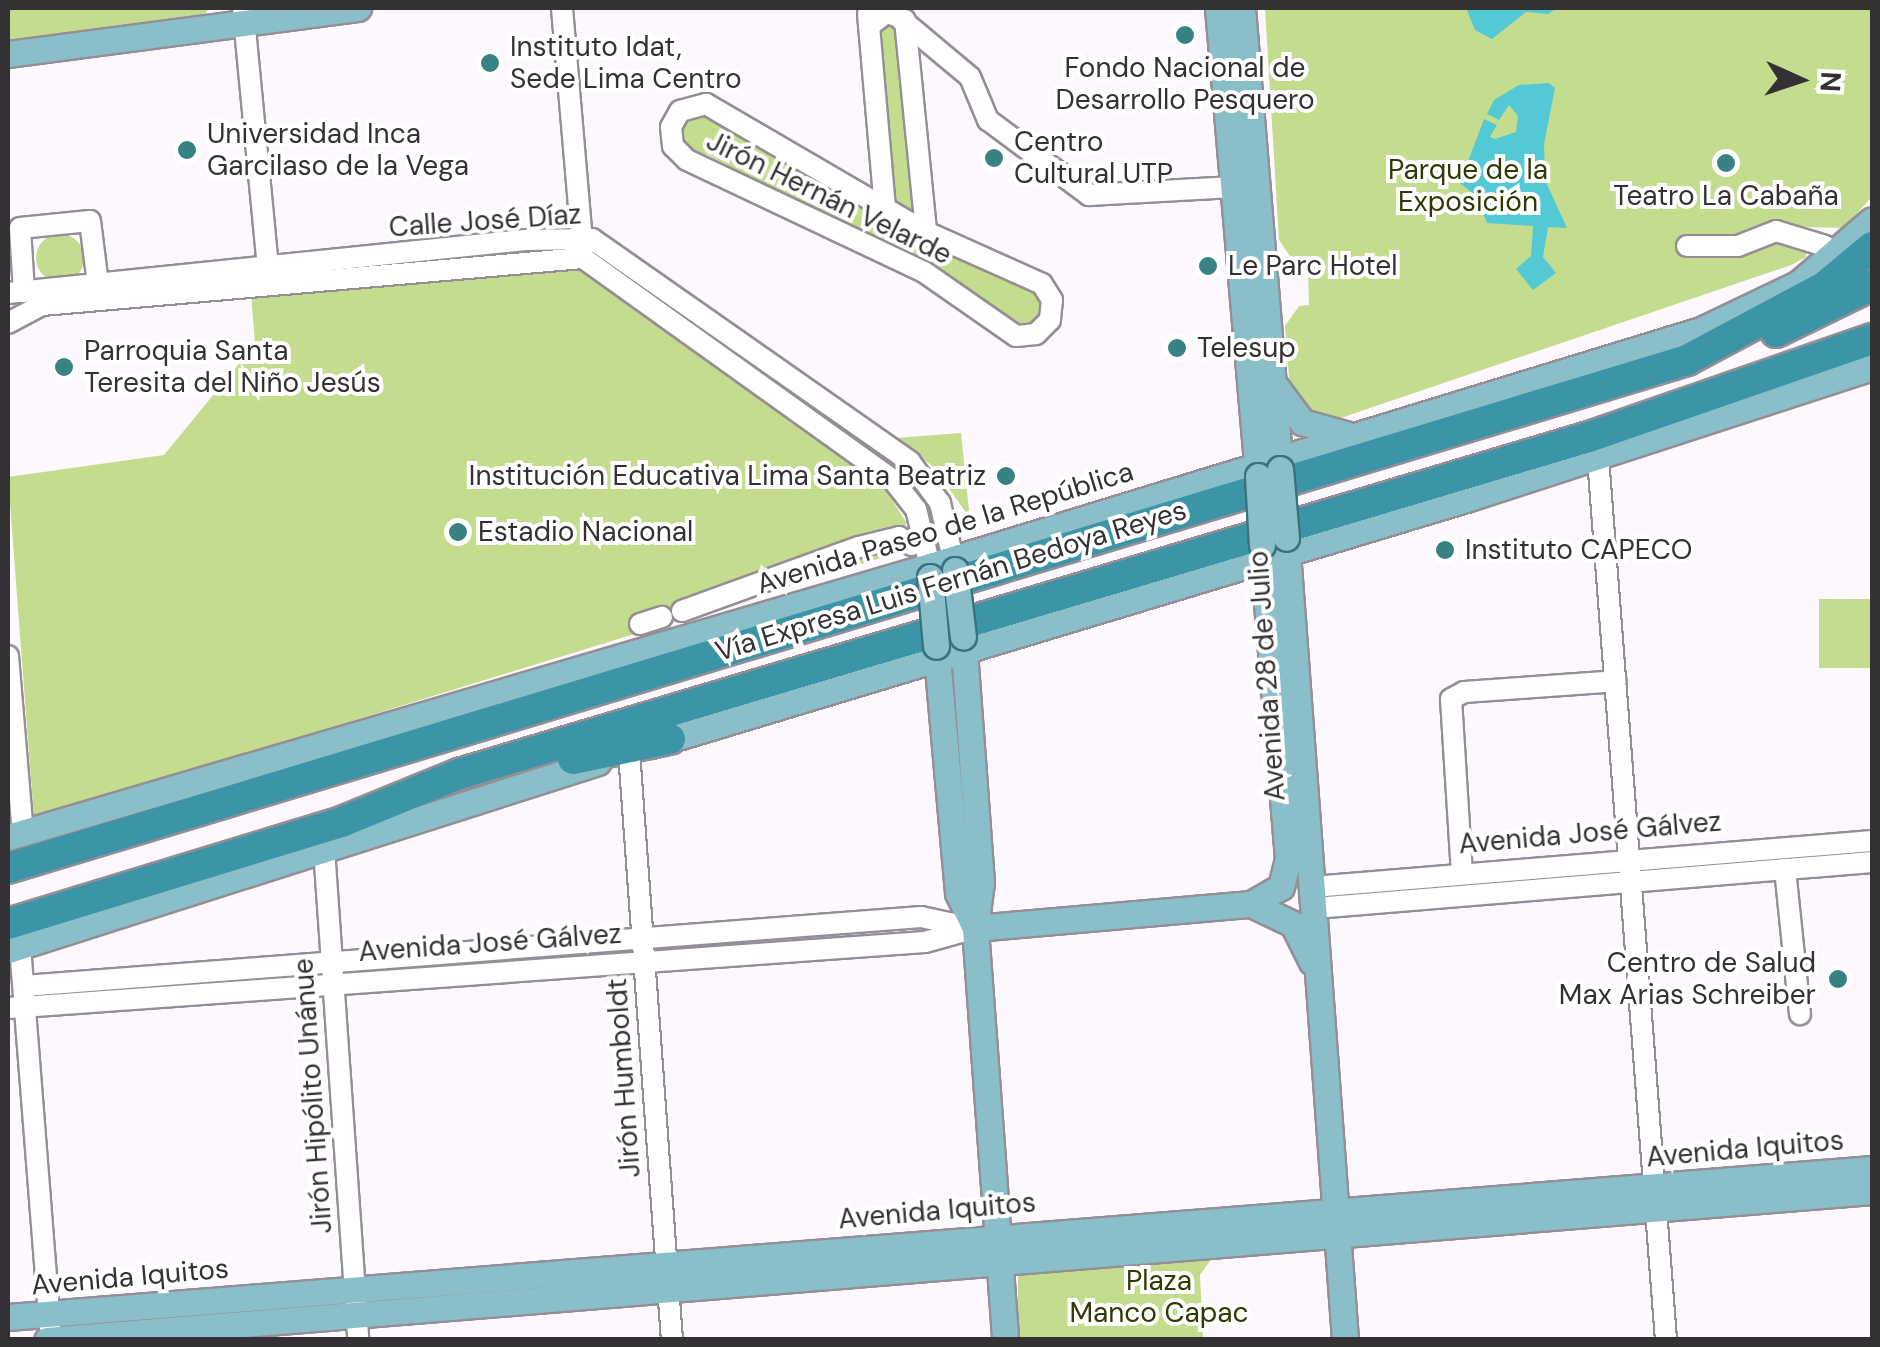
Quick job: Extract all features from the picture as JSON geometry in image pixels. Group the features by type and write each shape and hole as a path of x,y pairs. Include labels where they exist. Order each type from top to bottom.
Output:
{"highway":[{"name":"Vía Expresa Luis Fernán Bedoya Reyes","path":"8,868 411,748 904,592 1687,360 1824,287 1872,247"},
{"path":"1687,360 1780,330 1872,285"},
{"name":"Vía Expresa Luis Fernán Bedoya Reyes","path":"12,940 344,821 459,774 1589,437 1872,339"},
{"path":"411,748 436,728 468,716 759,630 851,590"},
{"path":"344,821 379,820 580,757 670,739"}],"main road":[{"path":"8,54 244,14 358,8"},
{"name":"Avenida 28 de Julio","path":"1218,8 1234,187 1269,466 1288,859 1296,894 1314,898"},
{"name":"Avenida 28 de Julio","path":"1242,8 1272,374 1269,466"},
{"name":"Avenida Paseo de la República","path":"15,835 851,590 942,568 1269,466 1350,434 1701,330 1799,283 1872,220"},
{"path":"12,940 324,850 937,651 1274,548 1598,458 1872,367"},
{"path":"1272,374 1282,400 1302,422 1350,434"},
{"name":"Avenida 28 de Julio","path":"1274,548 1314,898 1345,1340"},
{"path":"942,568 963,643 981,882 974,928 1006,1340"},
{"path":"942,568 937,651 958,893 974,928"},
{"path":"1251,904 1281,887 1288,859"},
{"path":"1251,904 1293,924 1320,987"},
{"name":"Avenida José Gálvez","path":"974,928 1251,904"},
{"name":"Avenida Iquitos","path":"1656,1197 1872,1169"},
{"name":"Avenida Iquitos","path":"8,1317 49,1333 356,1314 667,1277 1336,1222 1656,1197 1872,1191"}],"street":[{"path":"562,8 583,248"},
{"name":"Jirón Hernán Velarde","path":"885,209 868,17 886,13 904,16 926,232"},
{"path":"244,14 269,276"},
{"path":"904,16 970,76 988,120 1078,190 1119,198 1234,187"},
{"name":"Jirón Hernán Velarde","path":"697,104 715,108 885,209 926,232 1042,284 1053,311 1044,328 1016,336 924,272 687,160 673,146 674,119 697,104"},
{"path":"16,292 20,228 90,220 108,288"},
{"path":"1686,246 1738,246 1776,232 1825,246"},
{"name":"Calle José Díaz","path":"16,292 269,276 583,248 893,480 916,509 942,568"},
{"name":"Calle José Díaz","path":"8,323 42,305 108,288"},
{"path":"1598,458 1666,1340"},
{"path":"640,624 859,547 900,537 912,545"},
{"path":"8,656 15,835"},
{"path":"1462,874 1451,699 1464,692 1616,681"},
{"name":"Jirón Humboldt","path":"629,752 672,1340"},
{"name":"Avenida José Gálvez","path":"1314,898 1629,871 1872,841"},
{"name":"Jirón Hipólito Unánue","path":"324,850 356,1314"},
{"name":"Avenida José Gálvez","path":"1314,898 1462,874 1785,869 1872,862"},
{"path":"1785,869 1800,1014"},
{"name":"Avenida José Gálvez","path":"19,1001 332,984 921,918 974,928"},
{"path":"12,940 49,1333"},
{"name":"Avenida José Gálvez","path":"19,1001 331,960 642,951"}],"green space":[{"path":"8,8 209,8 205,14 8,40"},
{"name":"Parque de la Exposición","path":"1265,8 1872,8 1872,197 1843,228 1806,227 1806,257 1791,265 1320,425 1291,403 1285,326 1299,306 1309,305 1308,269 1298,268 1279,240"},
{"path":"898,20 917,220 893,204 879,27"},
{"path":"703,110 921,239 1041,297 1045,312 1028,328 708,155 683,149 680,120"},
{"path":"60,234 77,241 84,258 77,275 60,282 43,275 36,258 43,241"},
{"name":"Estadio Nacional","path":"571,266 592,273 886,490 906,522 905,543 891,555 34,819 8,477 164,455 255,344 251,292"},
{"path":"961,433 967,514 934,467 895,438"},
{"path":"1819,599 1872,599 1872,668 1819,668"},
{"name":"Plaza Manco Capac","path":"1205,1253 1210,1261 1200,1275 1203,1339 1018,1339 1018,1267"}],"water":[{"path":"1466,8 1557,8 1548,14 1526,12 1492,39 1475,30"},
{"path":"1549,83 1555,88 1544,144 1545,180 1567,228 1548,227 1543,257 1556,273 1533,290 1516,269 1531,256 1533,226 1487,223 1476,196 1460,183 1484,119 1497,125 1490,137 1516,132 1518,116 1509,105 1499,120 1487,114 1494,100 1519,85"}],"place":[{"name":"Fondo Nacional de Desarrollo Pesquero","path":"1185,35"},
{"name":"Instituto Idat, Sede Lima Centro","path":"490,63"},
{"name":"Universidad Inca Garcilaso de la Vega","path":"187,150"},
{"name":"Centro Cultural UTP","path":"994,158"},
{"name":"Teatro La Cabaña","path":"1726,163"},
{"name":"Le Parc Hotel","path":"1208,266"},
{"name":"Telesup","path":"1177,348"},
{"name":"Parroquia Santa Teresita del Niño Jesús","path":"64,367"},
{"name":"Institución Educativa Lima Santa Beatriz","path":"1006,476"},
{"name":"Estadio Nacional","path":"458,532"},
{"name":"Instituto CAPECO","path":"1445,550"},
{"name":"Centro de Salud Max Arias Schreiber","path":"1838,979"}]}
